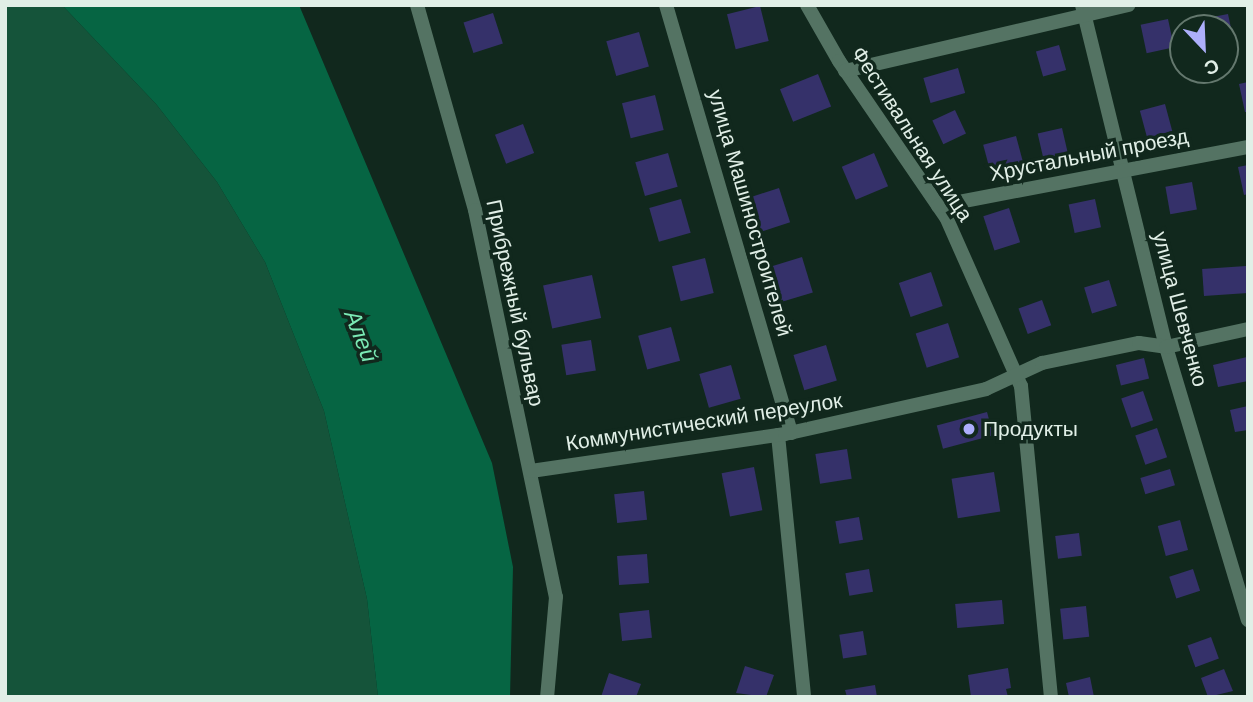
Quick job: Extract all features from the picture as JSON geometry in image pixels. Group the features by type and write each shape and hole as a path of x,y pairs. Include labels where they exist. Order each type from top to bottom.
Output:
{"street":[{"name":"Прибрежный бульвар","path":"417,5 475,210 556,597 547,697"},
{"name":"улица Машиностроителей","path":"666,5 784,434 804,697"},
{"name":"Фестивальная улица","path":"807,5 845,71 938,206 1021,386 1051,697"},
{"path":"845,71 1083,10 1128,5"},
{"name":"улица Шевченко","path":"1083,10 1166,347 1248,620"},
{"name":"Хрустальный проезд","path":"938,206 1248,147"},
{"name":"Коммунистический переулок","path":"531,471 784,434 986,389 1042,363 1139,343 1166,347 1248,329"}],"shaded area":[{"path":"5,5 62,5 156,104 217,182 265,262 324,411 367,599 378,697 5,697"}],"water":[{"name":"Алей","path":"62,5 299,5 492,463 513,567 510,697 378,697 367,599 324,411 265,262 217,182 156,104"}],"building":[{"path":"760,6 769,41 736,49 727,14"},
{"path":"493,13 503,43 473,53 464,23"},
{"path":"1168,19 1169,48 1147,53 1141,25"},
{"path":"639,32 649,67 616,76 606,41"},
{"path":"1059,45 1066,70 1043,77 1036,52"},
{"path":"958,68 965,93 931,103 923,78"},
{"path":"818,74 831,106 793,122 780,89"},
{"path":"1248,82 1248,112 1245,112 1239,84"},
{"path":"655,95 664,130 631,138 622,103"},
{"path":"1165,104 1172,131 1147,138 1140,111"},
{"path":"955,110 966,134 943,144 932,121"},
{"path":"523,124 534,153 506,164 495,135"},
{"path":"1062,128 1068,153 1043,159 1038,134"},
{"path":"1016,136 1025,170 992,179 983,145"},
{"path":"668,153 678,187 645,196 635,162"},
{"path":"874,153 888,186 856,200 842,167"},
{"path":"1248,165 1248,194 1244,195 1238,167"},
{"path":"1192,182 1197,210 1170,214 1165,187"},
{"path":"779,188 790,222 758,233 747,199"},
{"path":"681,199 691,233 659,242 649,208"},
{"path":"1095,199 1101,227 1075,233 1069,205"},
{"path":"1009,208 1020,242 994,251 983,216"},
{"path":"802,257 813,292 780,302 769,267"},
{"path":"705,258 714,293 681,301 672,266"},
{"path":"1246,266 1248,293 1204,296 1202,269"},
{"path":"931,272 943,306 911,317 899,283"},
{"path":"592,275 601,318 552,328 543,285"},
{"path":"1109,280 1117,306 1092,313 1084,288"},
{"path":"1042,300 1051,325 1028,334 1019,309"},
{"path":"948,323 959,357 927,368 916,334"},
{"path":"671,327 680,361 647,370 638,336"},
{"path":"591,340 596,371 566,375 561,345"},
{"path":"826,345 837,380 804,390 793,355"},
{"path":"1247,357 1248,381 1218,387 1213,365"},
{"path":"1144,358 1149,378 1121,385 1116,365"},
{"path":"731,365 741,399 709,408 699,374"},
{"path":"1143,391 1153,420 1131,428 1121,398"},
{"path":"1248,406 1248,430 1235,432 1230,410"},
{"path":"987,412 993,435 943,449 937,425"},
{"path":"1157,428 1167,457 1145,465 1135,435"},
{"path":"847,449 852,479 820,484 815,454"},
{"path":"754,467 762,510 730,516 722,473"},
{"path":"1170,469 1175,485 1145,494 1140,478"},
{"path":"994,472 1000,512 958,518 952,479"},
{"path":"644,491 647,520 617,523 614,494"},
{"path":"859,517 863,540 839,544 835,521"},
{"path":"1180,520 1188,550 1166,556 1158,526"},
{"path":"1079,533 1082,556 1058,559 1055,536"},
{"path":"647,554 649,583 619,585 617,556"},
{"path":"869,569 873,592 849,596 845,573"},
{"path":"1193,569 1200,591 1176,599 1169,577"},
{"path":"1002,600 1004,624 957,628 955,604"},
{"path":"1086,606 1089,637 1063,640 1060,609"},
{"path":"649,610 652,638 622,641 619,613"},
{"path":"863,631 867,655 843,658 839,635"},
{"path":"1211,637 1219,659 1195,667 1188,646"},
{"path":"745,666 774,675 766,697 736,693"},
{"path":"1008,668 1011,688 1006,689 1008,697 971,697 968,675"},
{"path":"1224,669 1233,691 1208,697 1201,678"},
{"path":"609,673 641,684 636,697 601,697"},
{"path":"1090,677 1094,697 1069,697 1066,683"},
{"path":"875,685 877,697 847,697 845,690"}],"place":[{"name":"Продукты","path":"969,429"}]}
